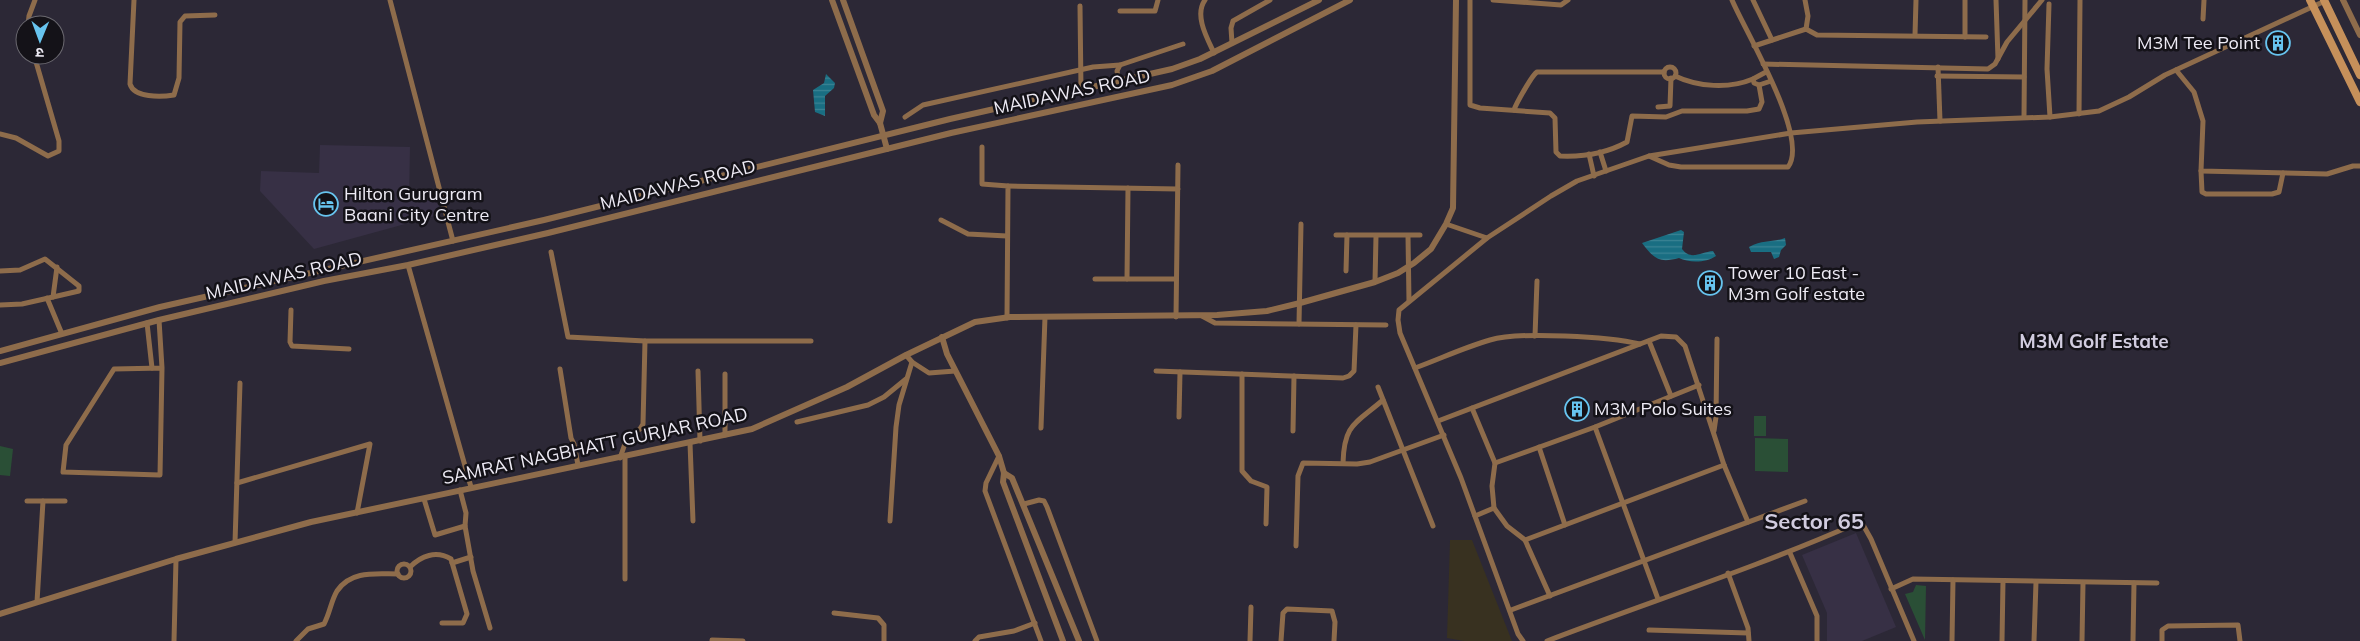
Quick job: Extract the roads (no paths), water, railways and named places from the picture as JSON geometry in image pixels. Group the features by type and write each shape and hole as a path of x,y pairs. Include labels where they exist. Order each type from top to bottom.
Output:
{"main road":[{"path":"2324,0 2360,75"},
{"path":"2311,3 2360,102"}],"street":[{"path":"28,15 35,0"},
{"path":"134,0 130,84 132,89 138,94 174,95 179,78 180,22 185,16 215,15"},
{"path":"390,0 453,241"},
{"path":"832,0 874,115 880,123 887,149"},
{"path":"843,0 884,111 880,123"},
{"path":"1120,11 1155,11 1158,0"},
{"path":"1205,0 1201,6 1202,17 1214,53"},
{"path":"1232,43 1234,21 1270,0"},
{"name":"MAIDAWAS ROAD","path":"0,351 160,307 453,241 883,135 1172,69 1214,53 1319,0"},
{"name":"MAIDAWAS ROAD","path":"0,363 147,323 324,281 408,265 951,133 1172,86 1193,79 1350,0"},
{"name":"SAMRAT NAGBHATT GURJAR ROAD","path":"0,614 176,559 311,522 752,429 847,387 906,355 975,322 1007,318 1176,317 1267,311 1375,282 1408,267 1424,256 1446,224 1453,208 1456,0"},
{"path":"1470,0 1470,105 1553,114 1557,155 1574,157 1600,152 1628,142 1632,116 1666,117 1682,111 1747,111 1759,109 1762,102 1759,86 1754,83 1753,79"},
{"path":"1493,0 1561,4 1568,0"},
{"path":"1649,156 1669,165 1681,167 1784,168 1790,165 1794,151 1786,114 1732,0"},
{"path":"1753,0 1772,40"},
{"path":"1805,0 1808,16 1806,30"},
{"path":"1915,35 1916,0"},
{"path":"1965,0 1965,37"},
{"path":"1996,0 1998,60"},
{"path":"2024,117 2026,0"},
{"path":"1762,64 1992,68 2007,42 2042,0"},
{"path":"2080,0 2080,114"},
{"path":"2203,19 2204,0"},
{"path":"1523,641 1518,634 1511,610 1444,435 1415,368 1398,320 1399,310 1487,238 1577,181 1649,156 1791,133 1940,121 2050,117 2099,111 2118,103 2176,70 2311,3 2324,0"},
{"path":"2343,0 2360,35"},
{"path":"2049,4 2047,69 2050,117"},
{"path":"1080,6 1081,90"},
{"path":"1754,46 1806,30 1817,36 1915,35 1986,37"},
{"path":"905,117 923,105 1102,65 1120,65 1183,44"},
{"path":"0,134 16,138 48,156 59,151 60,145 37,65"},
{"path":"1119,81 1117,71 1120,65"},
{"path":"1658,107 1670,106 1673,77 1676,70 1673,67 1667,67 1664,72"},
{"path":"1938,67 1940,121"},
{"path":"2176,70 2194,92 2203,121 2202,192 2218,194 2272,194 2279,192 2282,187 2283,173"},
{"path":"1514,110 1517,99 1526,90 1534,74 1537,72 1664,72"},
{"path":"1664,72 1666,77 1703,85 1732,85 1753,79 1766,72"},
{"path":"1937,76 2024,77"},
{"path":"1759,86 1771,81"},
{"path":"982,147 982,184 1178,189"},
{"path":"1600,152 1606,171"},
{"path":"1589,154 1594,176"},
{"path":"1176,317 1178,165"},
{"path":"2201,171 2327,174 2353,166 2360,166"},
{"path":"1007,318 1008,186"},
{"path":"1127,279 1128,188"},
{"path":"941,220 968,234 1007,236"},
{"path":"1299,324 1301,224"},
{"path":"1446,224 1487,238"},
{"path":"1336,235 1420,235"},
{"path":"1346,271 1347,235"},
{"path":"1375,282 1376,236"},
{"path":"1408,236 1409,301"},
{"path":"551,252 568,337 645,341 811,341"},
{"path":"0,271 20,270 45,259 79,286 79,291 50,298 22,304 0,305"},
{"path":"408,265 416,287 471,487"},
{"path":"57,267 50,298 62,334"},
{"path":"320,271 324,281"},
{"path":"1096,279 1176,279"},
{"path":"1534,336 1537,281"},
{"path":"291,310 290,342 292,346 349,349"},
{"path":"1202,316 1215,323 1386,325"},
{"path":"1041,428 1045,317"},
{"path":"159,320 162,368 160,476 63,472 66,445 114,368 162,368"},
{"path":"147,323 152,368"},
{"path":"1156,371 1343,378 1353,373 1356,325"},
{"path":"1415,368 1492,339 1534,336 1624,340 1640,344"},
{"path":"1438,421 1640,344 1676,336 1681,341 1699,385 1724,465 1748,522"},
{"path":"942,337 955,371 999,456 1004,473 1003,482 1063,641"},
{"path":"1714,431 1716,417 1717,339"},
{"path":"625,579 623,457 627,438 640,429 643,424 645,341"},
{"path":"1650,341 1671,396"},
{"path":"906,355 912,362 929,372 955,371"},
{"path":"890,521 899,405 912,362"},
{"path":"560,369 570,438 574,444 578,465"},
{"path":"698,371 700,441"},
{"path":"1179,417 1180,372"},
{"path":"725,435 726,374"},
{"path":"1242,374 1242,470 1251,481 1266,487 1266,524"},
{"path":"1293,431 1294,376"},
{"path":"797,422 844,413 868,405 884,397 907,378"},
{"path":"235,543 240,383"},
{"path":"1495,463 1595,427 1699,385"},
{"path":"1378,388 1433,526"},
{"path":"1343,463 1346,434 1383,400"},
{"path":"1472,408 1495,463 1492,486 1494,508 1507,526 1525,540 1550,596"},
{"path":"1595,427 1658,599"},
{"path":"1296,546 1300,466 1307,462 1370,462 1444,435"},
{"path":"690,443 693,521"},
{"path":"237,483 370,444 357,513"},
{"path":"1539,447 1565,525"},
{"path":"999,456 986,483 985,492 1041,641"},
{"path":"1525,540 1724,465"},
{"path":"1004,473 1012,478 1024,504 1079,641"},
{"path":"460,490 466,513 465,526 470,557 490,628"},
{"path":"424,499 435,535 465,526"},
{"path":"1024,504 1039,500 1044,501 1097,641"},
{"path":"27,501 65,501"},
{"path":"37,602 42,501"},
{"path":"1511,610 1806,501"},
{"path":"1475,516 1494,508"},
{"path":"1546,641 1728,573 1790,553 1855,524 1862,523 1871,539 1914,641"},
{"path":"1790,553 1816,616 1817,641"},
{"path":"296,641 308,629 324,624 338,590 350,578 365,574 398,574 401,578 408,577 411,571 410,567 419,558 429,555 447,557 452,563 468,614 463,622 442,623"},
{"path":"452,563 470,557"},
{"path":"174,641 176,559"},
{"path":"398,574 399,566 404,564 410,567"},
{"path":"1728,573 1749,641"},
{"path":"1891,589 1914,579 2157,583"},
{"path":"1952,641 1953,580"},
{"path":"2002,641 2003,581"},
{"path":"2034,641 2036,582"},
{"path":"2082,641 2084,583"},
{"path":"2133,641 2134,583"},
{"path":"1250,641 1251,608"},
{"path":"1281,641 1282,613 1287,609 1332,611 1335,622 1334,641"},
{"path":"834,613 878,618 884,625 884,641"},
{"path":"975,641 979,637 1014,631 1034,623"},
{"path":"2162,641 2162,630 2168,626 2238,625 2240,641"},
{"path":"1649,630 1748,633"},
{"path":"712,640 743,641"}],"water":[{"path":"826,74 835,83 834,88 825,96 825,116 815,112 813,90 824,83"},
{"path":"1681,230 1684,232 1682,249 1685,253 1696,255 1713,251 1716,256 1698,262 1679,258 1662,260 1654,257 1642,243"},
{"path":"1785,238 1786,245 1781,250 1779,257 1774,259 1771,252 1751,252 1749,247 1759,243"}],"place":[{"name":"M3M Tee Point","path":"2278,43"},
{"name":"Hilton Gurugram Baani City Centre","path":"326,204"},
{"name":"Tower 10 East - M3m Golf estate","path":"1710,283"},
{"name":"M3M Polo Suites","path":"1577,409"}],"district":[{"name":"M3M Golf Estate","path":"2094,341"},
{"name":"Sector 65","path":"1814,521"}]}
